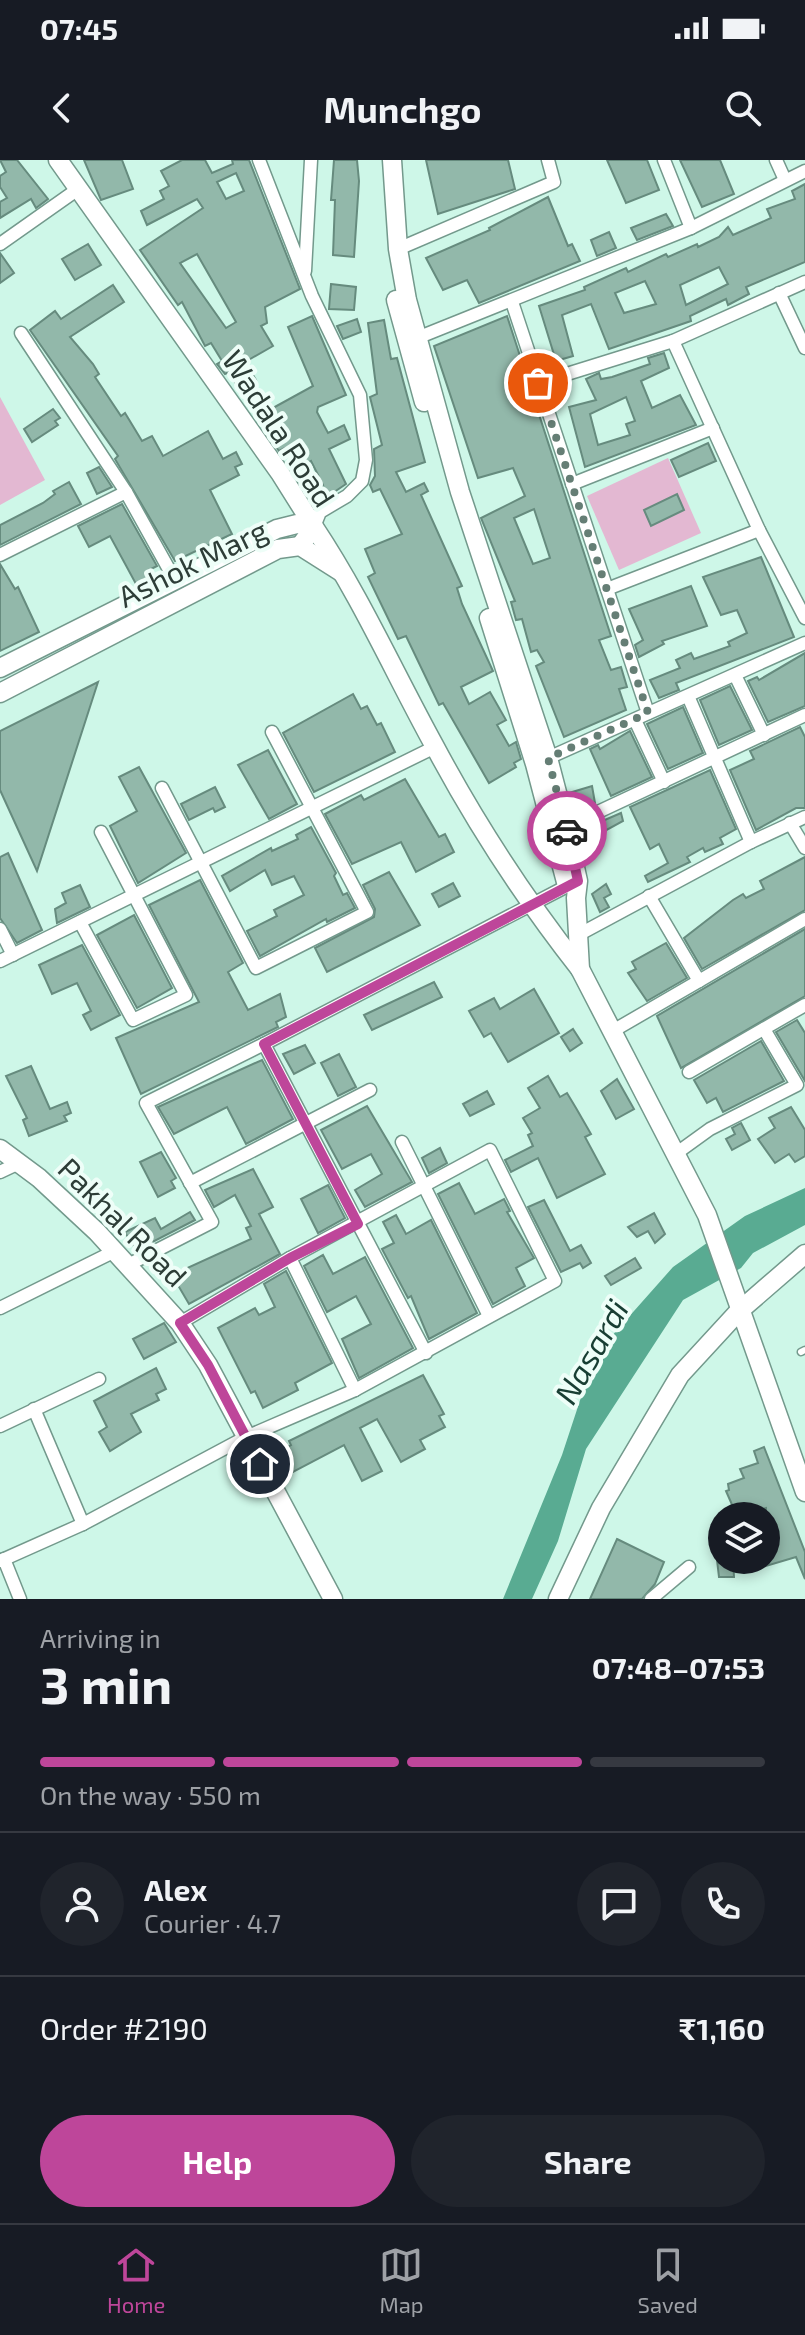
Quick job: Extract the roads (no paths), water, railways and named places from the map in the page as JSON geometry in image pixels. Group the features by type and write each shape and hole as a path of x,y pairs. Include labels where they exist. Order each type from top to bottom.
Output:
{"street":[{"name":"Wadala Road","path":"46,160 168,323"},
{"name":"Wadala Road","path":"58,160 305,525 300,546"},
{"path":"259,160 305,279 360,395 366,460 362,481 347,496 305,525"},
{"path":"305,279 311,160"},
{"path":"380,160 385,248 574,888"},
{"path":"392,160 398,249 412,340"},
{"path":"398,249 554,182 548,160"},
{"path":"664,160 691,228"},
{"path":"776,160 785,180"},
{"path":"412,340 691,228 805,171"},
{"path":"0,244 71,194"},
{"path":"538,383 673,341 805,282"},
{"path":"779,293 805,348"},
{"path":"512,302 648,713"},
{"path":"21,333 126,492 176,582"},
{"path":"673,341 759,530 805,618"},
{"path":"572,484 713,428"},
{"path":"0,555 126,492"},
{"name":"Ashok Marg","path":"0,668 277,529 305,525 346,576"},
{"path":"607,589 759,530"},
{"name":"Ashok Marg","path":"0,693 278,549 300,546 346,576"},
{"path":"346,576 435,747 529,905 580,969 707,1215 805,1492"},
{"path":"548,758 805,643"},
{"path":"507,654 548,758 566,827 580,969"},
{"path":"735,675 764,735"},
{"path":"688,696 717,756 751,842"},
{"path":"566,827 805,715"},
{"path":"635,720 664,782"},
{"path":"162,788 256,968 367,912 272,732"},
{"path":"0,961 435,747"},
{"path":"578,935 751,842 805,817"},
{"path":"790,823 805,848"},
{"path":"80,922 133,1020 186,995 101,832"},
{"path":"0,1308 212,1222 146,1103 529,905 574,888"},
{"path":"649,896 699,981"},
{"path":"611,1032 805,919"},
{"path":"0,929 13,955"},
{"path":"689,1072 805,1005"},
{"path":"674,1155 710,1129 797,1085 764,1029"},
{"path":"264,1044 426,1353"},
{"path":"190,1183 370,1090"},
{"path":"402,1142 488,1314"},
{"name":"Pakhal Road","path":"0,1149 122,1258 180,1323 208,1365 333,1599"},
{"path":"20,1599 2,1560 83,1524 246,1437 355,1390 426,1353 488,1314 555,1281 490,1150 427,1187 290,1258 180,1323"},
{"path":"0,1172 19,1163"},
{"path":"558,1599 601,1508 680,1375 740,1305 805,1256"},
{"path":"290,1258 355,1390"},
{"path":"740,1305 805,1464"},
{"path":"0,1426 99,1379"},
{"path":"34,1409 83,1524"},
{"path":"651,1599 689,1567"}],"water label":[{"name":"Nasardi","path":"592,1352"}]}
